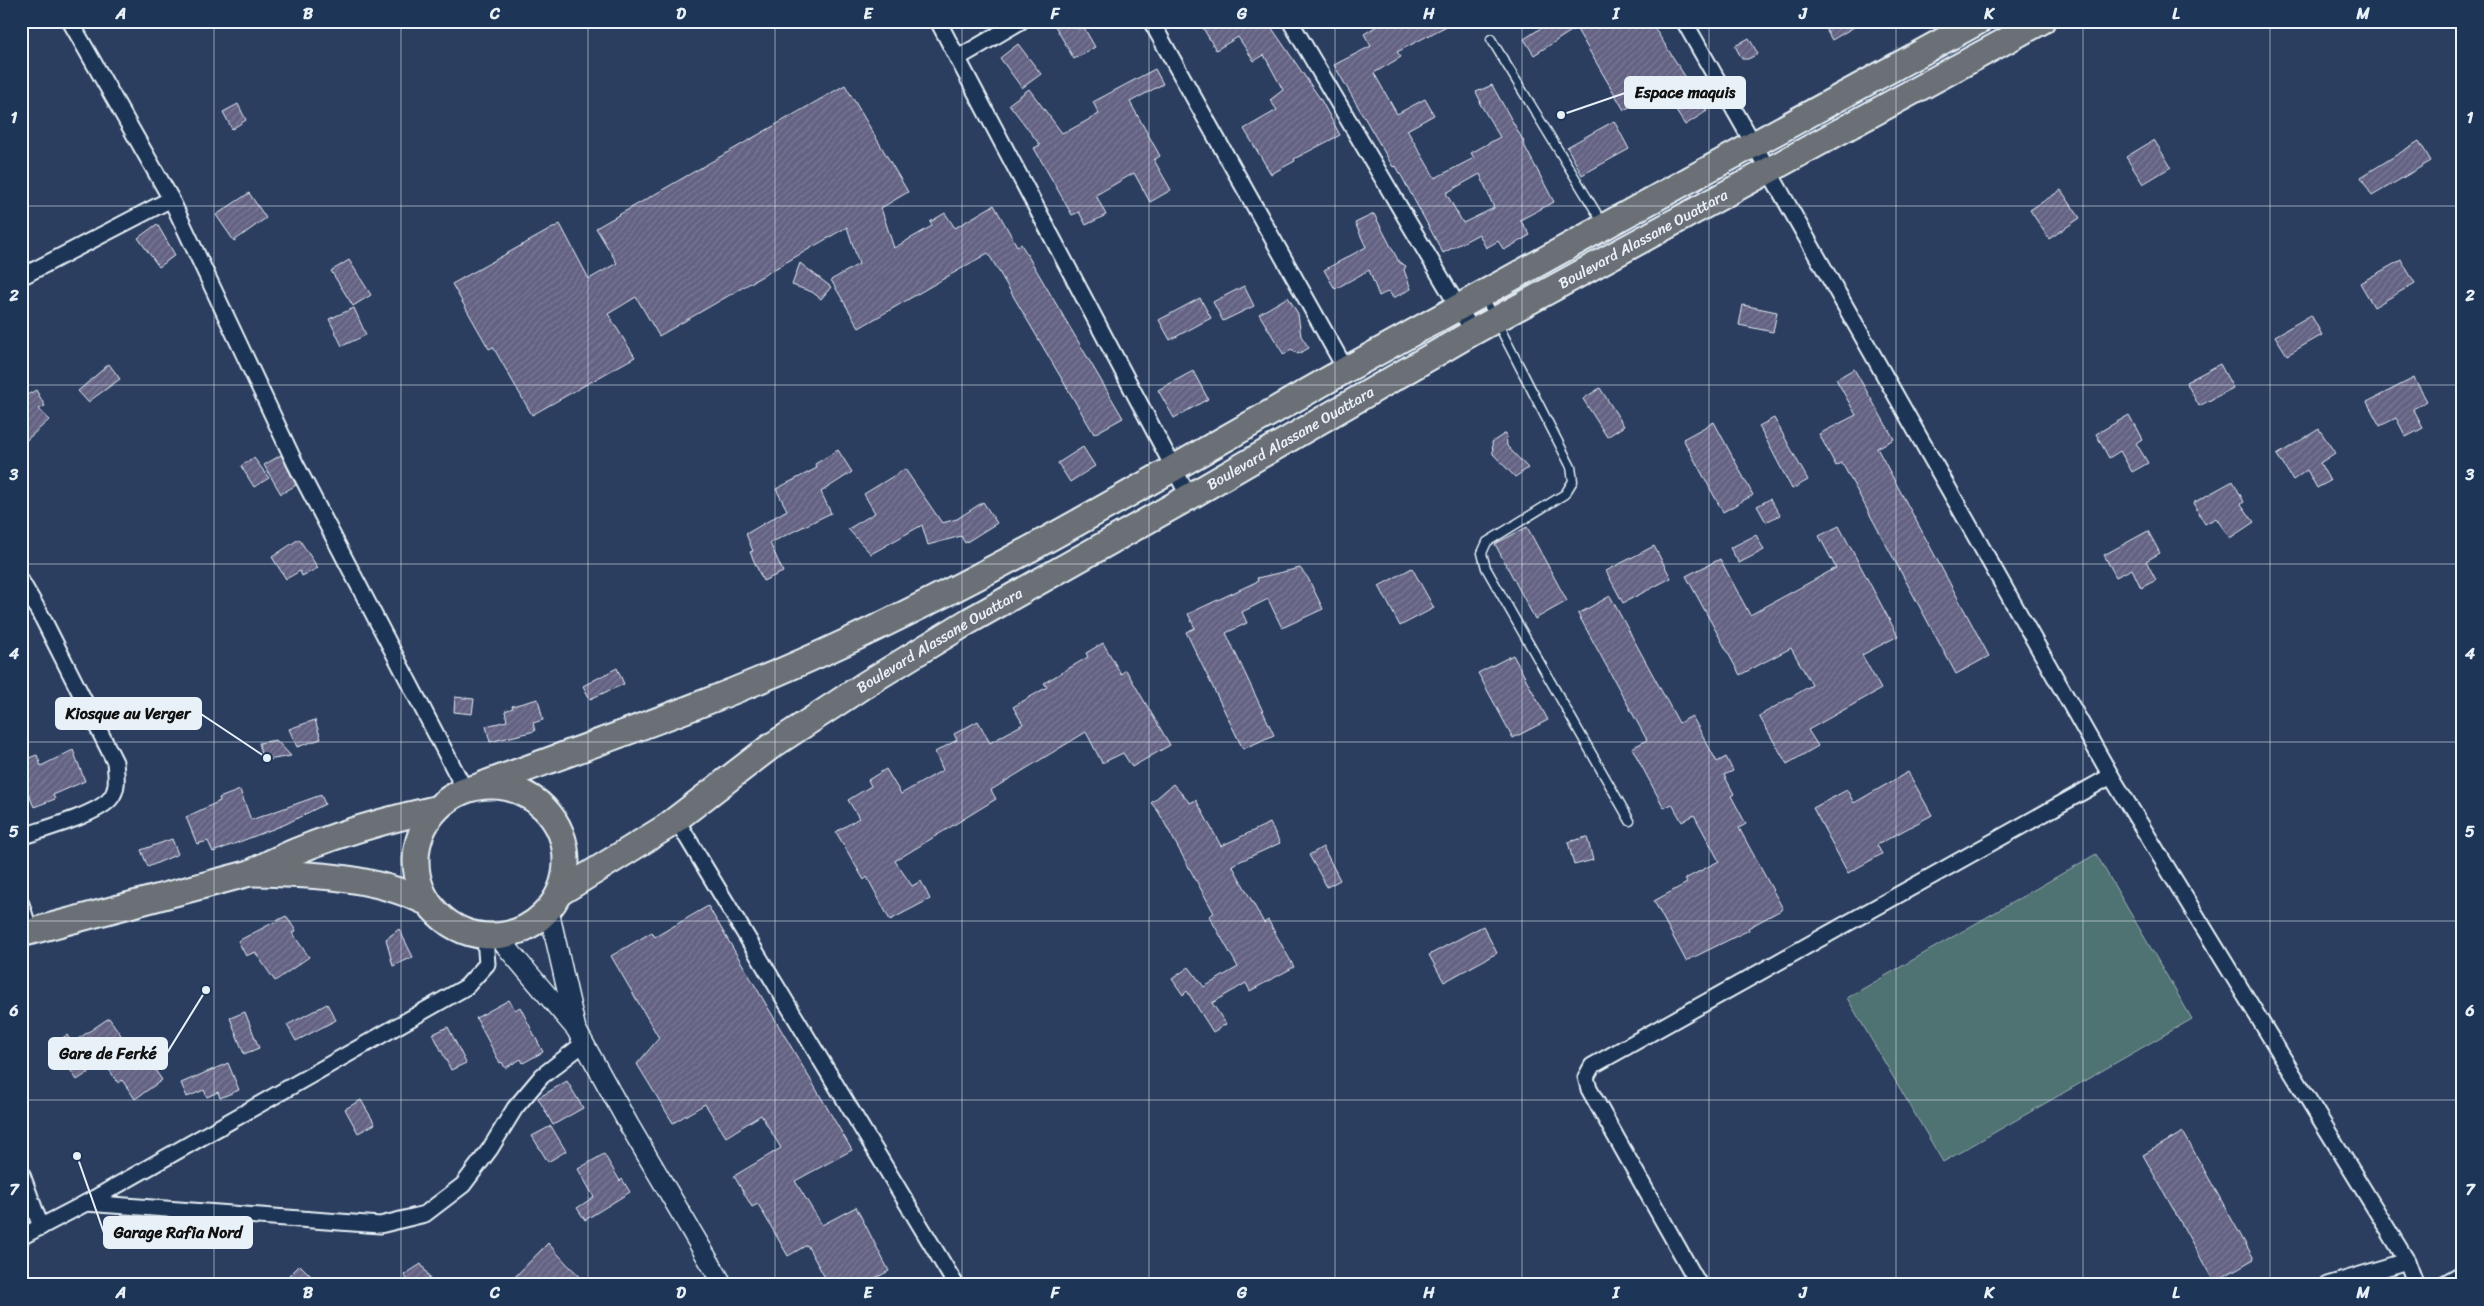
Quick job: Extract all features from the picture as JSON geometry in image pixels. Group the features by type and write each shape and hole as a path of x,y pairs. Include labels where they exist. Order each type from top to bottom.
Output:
{"main road":[{"name":"Boulevard Alassane Ouattara","path":"474,788 739,690 846,642 970,581 1173,470 1458,307 1979,21"},
{"name":"Boulevard Alassane Ouattara","path":"555,902 676,819 770,747 866,684 978,616 1189,497 1473,332 1497,321 1770,172 2042,21"},
{"path":"26,933 250,873 281,857 327,839 435,809 474,788 514,789 542,805 560,830 567,861 555,902 526,929 491,937 462,932 442,920 426,902 416,877 415,849 424,823 435,809"},
{"path":"250,873 328,876 356,880 408,893 426,902"}],"street":[{"path":"70,21 171,199 295,463 474,788"},
{"path":"938,21 1173,470 1189,497"},
{"path":"958,58 1021,21"},
{"path":"1151,21 1346,370"},
{"path":"1290,21 1473,332"},
{"path":"1684,21 2110,776 2407,1261 2416,1285"},
{"path":"21,277 171,199"},
{"path":"21,581 42,617 115,762 117,782 110,799 95,810 21,837"},
{"path":"1699,1285 1589,1089 1586,1077 1592,1066 2110,776"},
{"path":"676,819 956,1285"},
{"path":"555,902 580,1036"},
{"path":"21,904 26,933"},
{"path":"491,937 580,1036 723,1285"},
{"path":"21,1237 86,1203 466,987 487,964 491,937"},
{"path":"86,1203 380,1225 425,1214 463,1185 490,1149 515,1108 536,1082 580,1036"},
{"path":"21,1172 41,1227"},
{"path":"2327,1285 2407,1261"},
{"path":"2442,1285 2463,1273"}],"lane":[{"path":"1491,39 1604,226"},
{"path":"1482,294 1571,467 1573,481 1565,494 1487,542 1482,553 1486,568 1630,821"}],"green space":[{"path":"2096,854 2192,1019 1943,1162 1847,998"}],"building":[{"path":"1064,21 1073,21 1077,29 1083,26 1095,47 1074,59 1055,26"},
{"path":"1215,21 1267,21 1321,100 1340,135 1294,159 1295,161 1271,174 1244,129 1277,110 1270,100 1283,90 1264,55 1254,61 1238,37 1216,50 1203,28"},
{"path":"1385,21 1456,21 1397,52 1401,57 1374,73 1397,114 1425,99 1434,115 1407,130 1435,178 1474,158 1471,153 1500,137 1479,102 1481,102 1476,92 1492,85 1524,142 1554,202 1520,220 1530,235 1504,250 1498,241 1486,248 1479,234 1443,253 1396,166 1393,167 1334,65 1371,46 1364,34","holes":["1480,174 1494,208 1463,223 1446,193"]},
{"path":"1552,21 1650,21 1707,111 1685,125 1662,89 1624,110 1576,28 1534,55 1524,39"},
{"path":"1821,21 1864,21 1832,40"},
{"path":"1749,38 1758,54 1748,59 1742,59 1735,46"},
{"path":"1018,44 1041,74 1022,88 1000,58"},
{"path":"1155,69 1163,84 1130,102 1160,156 1154,160 1171,190 1150,202 1134,173 1096,195 1106,215 1086,225 1079,212 1072,215 1034,148 1040,145 1009,104 1029,89 1062,133 1099,114 1093,102"},
{"path":"845,85 908,192 881,208 894,248 932,226 930,222 945,213 955,228 994,205 1017,246 1021,244 1123,418 1094,434 988,253 859,328 831,280 859,264 847,227 659,336 636,297 608,314 635,357 532,415 493,347 489,349 452,284 560,224 589,279 617,263 596,228"},
{"path":"238,104 246,120 232,129 223,112"},
{"path":"1614,121 1629,149 1582,175 1567,147"},
{"path":"2154,140 2171,167 2143,184 2126,157"},
{"path":"2419,141 2431,161 2372,196 2361,177"},
{"path":"2061,190 2080,218 2049,239 2030,210"},
{"path":"249,193 266,218 234,241 216,215"},
{"path":"1374,214 1399,262 1406,266 1404,270 1411,289 1393,298 1389,291 1379,296 1369,270 1335,289 1324,270 1366,247 1355,223"},
{"path":"157,224 175,255 159,267 138,238"},
{"path":"349,260 371,295 353,306 331,271"},
{"path":"2401,260 2415,283 2374,307 2360,283"},
{"path":"800,263 831,287 821,299 812,292 792,285"},
{"path":"1244,286 1254,306 1223,321 1213,302"},
{"path":"1288,297 1298,314 1301,336 1309,348 1298,354 1291,349 1284,355 1259,314"},
{"path":"1200,298 1211,318 1170,340 1159,320"},
{"path":"1743,305 1777,312 1773,332 1739,325"},
{"path":"354,308 366,335 342,346 329,319"},
{"path":"2311,315 2322,335 2287,355 2275,336"},
{"path":"109,364 120,379 88,402 78,391"},
{"path":"2220,364 2233,388 2199,406 2186,382"},
{"path":"1854,369 1894,439 1877,448 1989,656 1956,674 1842,463 1836,466 1819,434 1856,415 1836,379"},
{"path":"1193,371 1208,399 1174,418 1158,390"},
{"path":"2414,378 2427,401 2413,409 2423,428 2406,437 2396,418 2380,426 2367,402"},
{"path":"1600,388 1624,426 1607,437 1583,399"},
{"path":"21,389 27,395 36,390 45,406 39,409 49,420 21,445"},
{"path":"2129,415 2142,439 2136,443 2148,463 2132,472 2120,451 2109,458 2096,434"},
{"path":"1774,418 1808,480 1792,489 1759,426"},
{"path":"1714,422 1753,495 1723,512 1683,439"},
{"path":"2319,429 2335,453 2320,463 2330,481 2317,488 2307,470 2293,480 2277,455"},
{"path":"1506,433 1507,446 1528,468 1515,477 1493,454 1492,442"},
{"path":"1083,447 1095,466 1070,482 1058,463"},
{"path":"838,450 852,472 821,492 831,513 770,543 783,572 763,581 750,552 753,551 746,534 787,510 776,489 817,468 815,464"},
{"path":"281,455 296,485 281,494 264,465"},
{"path":"254,458 269,478 254,487 241,466"},
{"path":"905,469 942,523 957,519 983,502 997,523 965,543 961,536 928,545 922,525 871,554 848,529 875,513 864,494"},
{"path":"2233,481 2244,502 2241,504 2254,522 2230,538 2216,518 2205,524 2193,503"},
{"path":"1770,499 1780,515 1766,522 1757,506"},
{"path":"1839,526 1898,636 1862,655 1881,689 1808,730 1818,746 1787,764 1759,716 1812,685 1791,648 1740,675 1686,576 1720,559 1750,615 1836,568 1819,536"},
{"path":"1527,527 1567,601 1535,619 1495,544"},
{"path":"2148,531 2160,553 2146,561 2156,580 2141,588 2132,569 2116,577 2104,555"},
{"path":"1756,535 1764,550 1739,563 1730,548"},
{"path":"299,539 318,568 302,576 300,571 286,579 272,557"},
{"path":"1654,546 1671,578 1623,603 1606,571"},
{"path":"1300,568 1308,578 1323,609 1282,628 1268,599 1242,612 1247,623 1226,633 1274,735 1243,749 1186,632 1195,628 1188,614 1258,581 1257,578"},
{"path":"1412,568 1434,608 1400,626 1379,586"},
{"path":"1610,596 1679,723 1692,716 1717,762 1726,757 1733,771 1724,775 1734,794 1731,796 1746,824 1739,828 1783,909 1748,928 1749,930 1686,961 1654,901 1687,883 1685,879 1719,861 1694,815 1682,822 1672,804 1664,808 1632,748 1647,740 1578,614"},
{"path":"1103,643 1121,674 1126,670 1170,745 1132,767 1123,753 1102,763 1086,732 991,790 996,799 895,861 912,886 921,881 930,899 890,920 867,877 864,880 836,832 859,818 848,800 871,786 868,780 886,769 901,794 943,770 935,752 957,740 954,734 978,721 990,743 1023,724 1013,707 1047,687 1044,683 1088,657 1086,653"},
{"path":"1513,655 1548,720 1513,738 1478,673"},
{"path":"617,668 624,684 590,699 583,686"},
{"path":"455,697 474,699 472,714 454,712"},
{"path":"538,699 543,720 533,723 535,731 490,742 486,726 507,721 505,711 513,708 512,706"},
{"path":"315,720 321,739 297,747 289,729"},
{"path":"276,740 291,756 262,761 259,743"},
{"path":"73,750 85,781 53,795 55,799 34,807 21,777 21,761 37,755 41,766"},
{"path":"1908,772 1932,815 1877,845 1882,854 1848,873 1813,808 1847,790 1854,803"},
{"path":"1173,784 1190,803 1196,800 1221,846 1270,823 1280,843 1232,865 1264,923 1268,920 1294,967 1250,991 1246,983 1212,1003 1226,1024 1213,1032 1187,991 1183,995 1172,979 1189,967 1204,987 1238,967 1209,916 1214,913 1158,811 1151,803"},
{"path":"240,790 251,820 321,795 325,804 286,824 213,852 208,841 197,844 186,817 220,801 219,798"},
{"path":"1587,837 1593,860 1574,865 1568,842"},
{"path":"172,839 178,854 148,867 141,850"},
{"path":"1323,847 1340,880 1327,887 1309,855"},
{"path":"708,906 852,1150 795,1181 822,1225 856,1207 889,1271 862,1285 829,1285 807,1245 788,1256 758,1204 752,1207 734,1176 781,1148 761,1115 726,1137 705,1104 673,1123 637,1064 659,1038 611,956 652,932 655,937"},
{"path":"286,916 296,931 292,933 309,957 275,981 255,952 246,956 238,941"},
{"path":"1483,926 1497,953 1444,982 1429,955"},
{"path":"399,929 413,957 393,966 386,939"},
{"path":"509,1000 515,1010 520,1007 543,1052 523,1063 521,1059 505,1068 502,1062 500,1063 476,1018"},
{"path":"327,1004 336,1020 296,1041 287,1025"},
{"path":"245,1012 259,1048 244,1054 230,1018"},
{"path":"109,1018 144,1068 151,1064 162,1080 135,1099 122,1080 118,1083 104,1062 77,1080 53,1044 67,1035 72,1043"},
{"path":"448,1027 466,1063 451,1070 433,1034"},
{"path":"228,1063 239,1090 220,1098 218,1092 207,1097 204,1090 187,1097 181,1083"},
{"path":"567,1081 583,1108 553,1125 538,1098"},
{"path":"361,1100 375,1124 358,1133 345,1109"},
{"path":"551,1126 566,1151 548,1162 532,1136"},
{"path":"2183,1132 2254,1259 2214,1282 2143,1155"},
{"path":"604,1154 620,1181 622,1179 630,1192 585,1220 577,1208 594,1197 578,1169"},
{"path":"548,1243 589,1285 507,1285"},
{"path":"421,1264 430,1278 420,1285 411,1285 404,1275"},
{"path":"300,1265 320,1285 280,1285"}],"place":[{"name":"Espace maquis","path":"1561,115"},
{"name":"Kiosque au Verger","path":"267,758"},
{"name":"Gare de Ferké","path":"206,990"},
{"name":"Garage Rafia Nord","path":"77,1156"}]}
